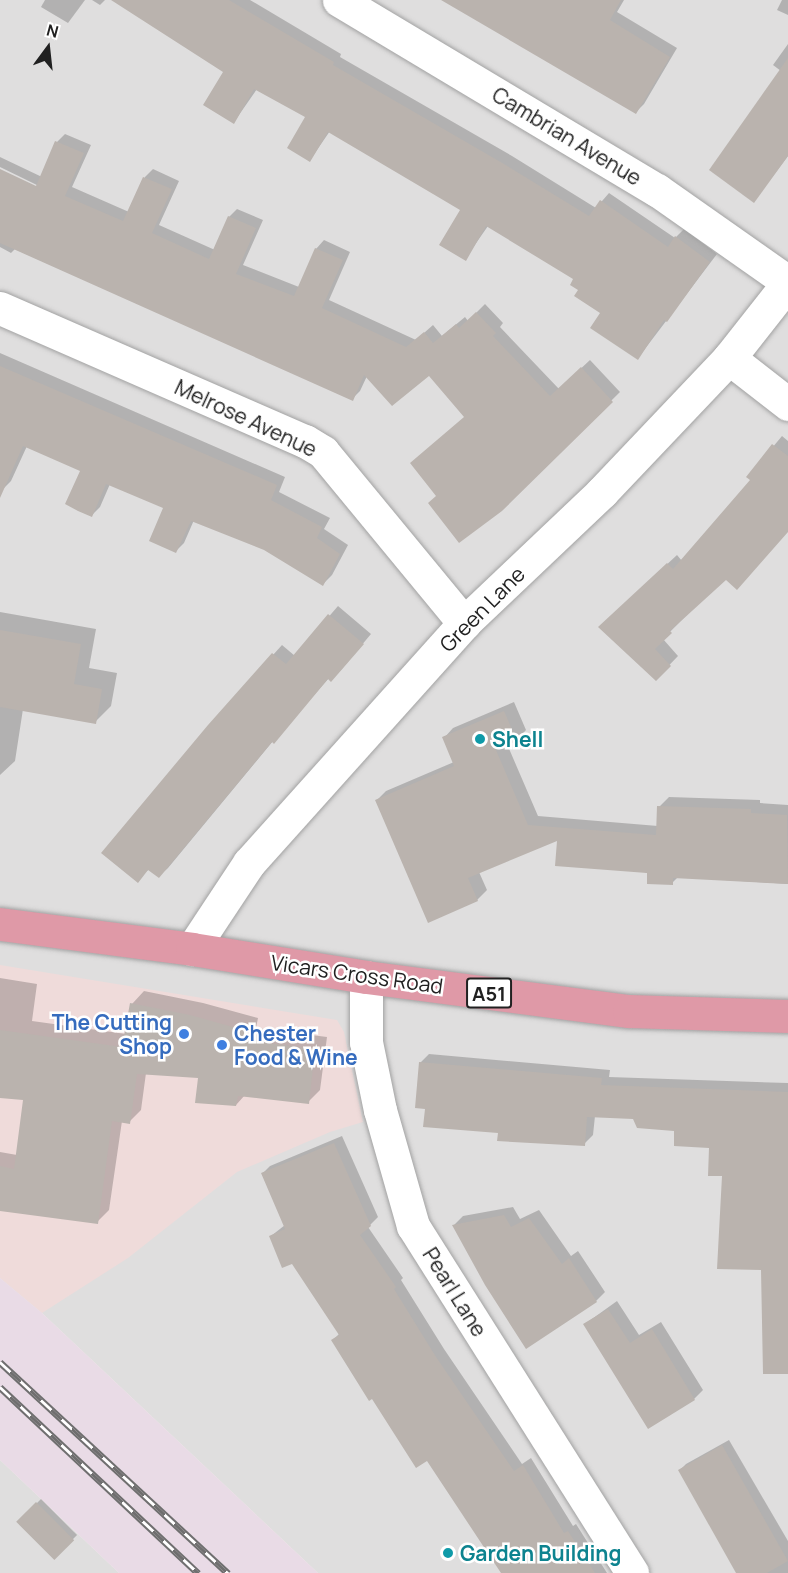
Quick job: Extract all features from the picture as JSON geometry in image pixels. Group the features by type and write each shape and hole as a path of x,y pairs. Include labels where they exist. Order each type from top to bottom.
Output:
{"highway":[{"name":"Vicars Cross Road","path":"0,924 192,949 366,977 629,1011 788,1016"}],"street":[{"name":"Cambrian Avenue","path":"339,0 657,190 788,283"},
{"name":"Green Lane","path":"192,949 249,863 464,623 602,492 729,358 788,283"},
{"name":"Melrose Avenue","path":"0,308 305,441 323,452 464,623"},
{"path":"729,358 788,404"},
{"name":"Pearl Lane","path":"366,977 366,1042 380,1110 414,1226 632,1573"}],"shaded area":[{"path":"0,0 788,0 788,1573 318,1573 42,1313 0,1278"},
{"path":"0,965 337,1020 344,1032 363,1122 330,1132 237,1172 128,1258 42,1313 0,1278"},
{"path":"0,1278 42,1313 318,1573 119,1573 0,1460"},
{"path":"0,1460 119,1573 0,1573"}],"building":[{"path":"111,0 229,0 334,62 333,65 589,216 600,200 668,247 675,236 710,262 667,322 664,320 638,360 590,328 600,313 574,296 578,290 570,285 573,279 486,226 466,261 439,245 460,210 328,132 310,162 287,148 305,117 254,89 234,124 203,105 223,72"},
{"path":"441,0 621,0 610,20 670,57 636,114"},
{"path":"788,58 788,156 754,203 709,170"},
{"path":"55,141 84,153 65,196 123,221 143,177 172,189 152,233 209,259 228,216 256,228 236,274 294,296 315,248 343,260 322,308 406,347 424,332 433,343 456,324 459,328 476,312 496,333 493,336 550,396 581,367 613,402 502,511 459,543 428,503 436,496 410,463 464,417 429,376 392,406 364,375 353,401 0,243 0,169 36,186"},
{"path":"0,366 277,485 271,500 322,527 317,538 340,554 323,586 264,550 191,521 176,553 149,541 163,508 106,484 92,517 78,511 65,504 80,471 23,446 0,498"},
{"path":"772,444 788,456 788,532 737,590 726,580 670,631 672,633 655,649 671,666 656,681 598,627 667,563 673,569 750,480 746,477"},
{"path":"328,614 364,644 331,682 328,679 274,744 272,742 159,878 148,870 138,883 101,853 208,725 272,653 286,664"},
{"path":"0,630 81,644 74,684 102,689 96,724 0,707"},
{"path":"504,711 517,741 496,750 528,825 656,835 657,806 751,809 751,813 787,815 788,884 673,878 673,885 647,884 647,873 555,866 557,841 468,878 478,901 428,923 375,800 454,766 442,737"},
{"path":"130,1003 190,1015 247,1031 245,1040 315,1049 309,1104 238,1096 236,1106 195,1103 198,1078 137,1074 130,1124 112,1121 98,1224 0,1211 0,1166 14,1169 23,1100 0,1098 0,1030 122,1047"},
{"path":"419,1062 602,1078 601,1085 788,1092 788,1374 763,1374 761,1270 717,1269 722,1176 708,1176 709,1148 674,1146 674,1131 637,1128 633,1119 587,1117 585,1146 497,1141 498,1133 423,1127 425,1109 415,1108"},
{"path":"334,1143 371,1226 360,1235 396,1287 394,1289 436,1357 514,1471 523,1465 564,1533 568,1531 595,1573 501,1573 427,1461 416,1468 372,1399 369,1401 331,1340 339,1335 292,1264 282,1268 269,1236 285,1229 261,1173"},
{"path":"504,1215 511,1227 529,1218 562,1264 569,1258 597,1302 526,1349 485,1285 452,1225"},
{"path":"608,1309 630,1343 652,1329 695,1400 648,1429 583,1324"},
{"path":"722,1445 788,1561 767,1573 736,1573 678,1470"},
{"path":"36,1502 74,1540 54,1560 16,1522"}],"railway":[{"path":"0,1362 228,1573"},
{"path":"0,1387 198,1573"}],"place":[{"name":"Shell","path":"480,739"},
{"name":"The Cutting Shop","path":"184,1034"},
{"name":"Chester Food & Wine","path":"222,1045"},
{"name":"Garden Building","path":"448,1553"}]}
